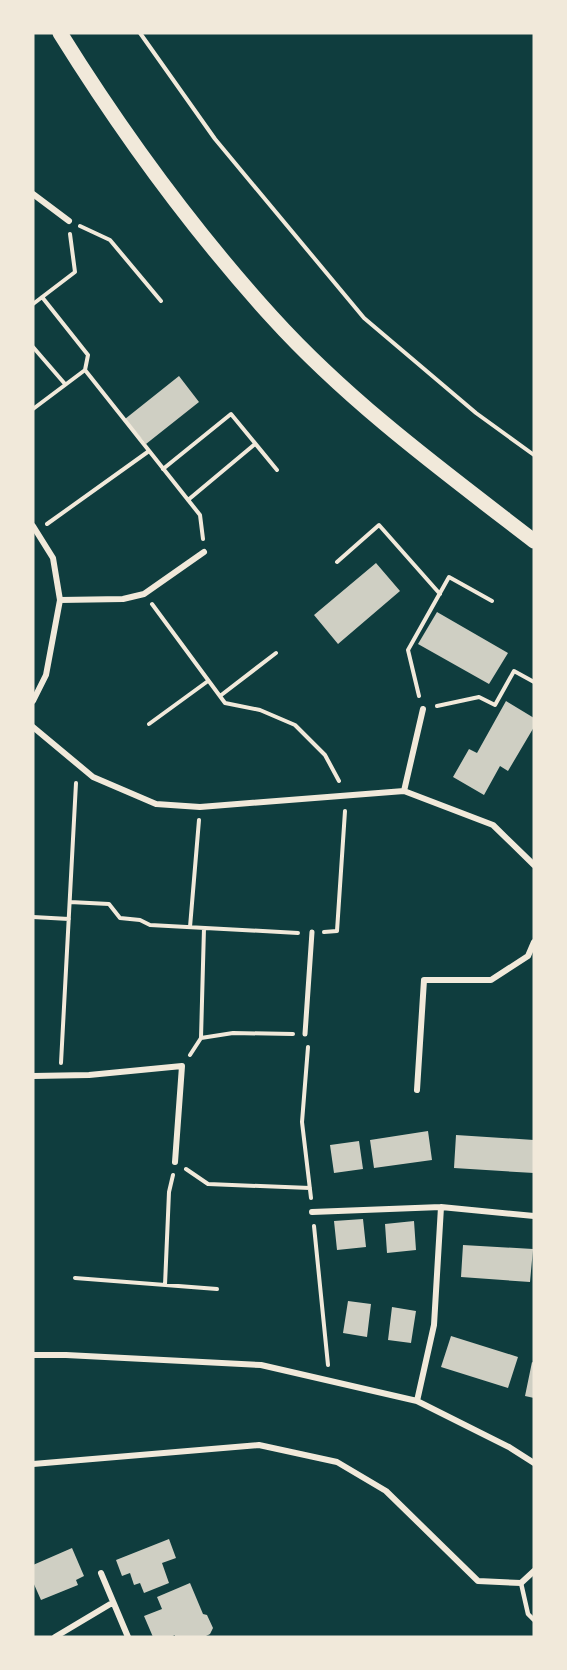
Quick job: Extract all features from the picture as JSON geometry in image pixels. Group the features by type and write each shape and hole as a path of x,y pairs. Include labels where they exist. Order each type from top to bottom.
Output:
{"main road":[{"path":"60,33 93,85 190,218 272,317 363,404 427,458 534,541"}],"street":[{"path":"33,194 69,221"},
{"path":"33,702 46,675 60,600 53,558 35,529"},
{"path":"60,600 123,599 144,594 204,552"},
{"path":"404,791 423,709"},
{"path":"33,727 93,777 156,804 200,807 404,791 493,825 534,865"},
{"path":"305,1034 312,932"},
{"path":"417,1090 424,980 491,980 528,956 534,942"},
{"path":"33,1076 89,1075 183,1066 175,1162"},
{"path":"312,1212 441,1207 534,1216"},
{"path":"417,1401 434,1325 441,1207"},
{"path":"33,1355 66,1354 261,1365 417,1401 509,1447 534,1463"},
{"path":"33,1464 259,1444 336,1462 386,1491 478,1581 521,1583 534,1571"},
{"path":"101,1572 128,1637"},
{"path":"55,1637 112,1603"}],"lane":[{"path":"521,1583 528,1614 534,1620"}],"path":[{"path":"140,33 215,140 364,318 476,413 534,455"},
{"path":"33,304 75,272 69,221"},
{"path":"69,221 110,240 161,301"},
{"path":"42,297 88,355 86,370 200,515 204,552"},
{"path":"33,347 65,384"},
{"path":"33,409 86,370"},
{"path":"164,469 231,414 277,470"},
{"path":"188,500 255,444"},
{"path":"35,529 149,451"},
{"path":"337,562 379,525 440,594"},
{"path":"492,601 450,577 408,650 423,709 480,698 495,705 514,671 534,682"},
{"path":"70,902 109,904 120,918 140,920 150,925 292,933 337,931 347,795 325,754 295,725 260,710 225,702 144,594"},
{"path":"220,696 276,653"},
{"path":"149,724 208,681"},
{"path":"60,1076 78,764"},
{"path":"190,927 200,807"},
{"path":"33,917 69,919"},
{"path":"183,1066 201,1038 204,928"},
{"path":"201,1038 233,1033 305,1034"},
{"path":"165,1285 169,1192 175,1162 208,1184 309,1188"},
{"path":"75,1278 217,1289"}],"building":[{"path":"179,376 199,402 146,444 125,419"},
{"path":"376,563 400,591 338,644 314,615"},
{"path":"437,612 508,653 489,684 418,644"},
{"path":"506,701 534,718 534,727 508,771 500,766 484,795 453,777 469,749 477,753"},
{"path":"428,1131 432,1160 374,1168 370,1140"},
{"path":"456,1135 534,1140 534,1173 454,1168"},
{"path":"359,1141 363,1169 334,1173 330,1145"},
{"path":"363,1219 366,1247 337,1250 334,1221"},
{"path":"414,1221 416,1250 387,1253 385,1224"},
{"path":"463,1245 533,1249 530,1282 461,1277"},
{"path":"348,1301 371,1304 367,1337 343,1333"},
{"path":"392,1307 416,1311 411,1343 388,1340"},
{"path":"451,1336 518,1357 508,1388 441,1367"},
{"path":"532,1362 534,1363 534,1398 525,1396"},
{"path":"169,1539 176,1558 162,1563 169,1583 144,1593 140,1583 134,1585 130,1573 122,1576 116,1560"},
{"path":"72,1548 84,1576 76,1580 78,1585 41,1600 33,1582 33,1565"},
{"path":"190,1583 203,1614 207,1615 213,1628 210,1634 204,1637 175,1637 175,1635 153,1637 144,1616 162,1609 157,1597"}]}
